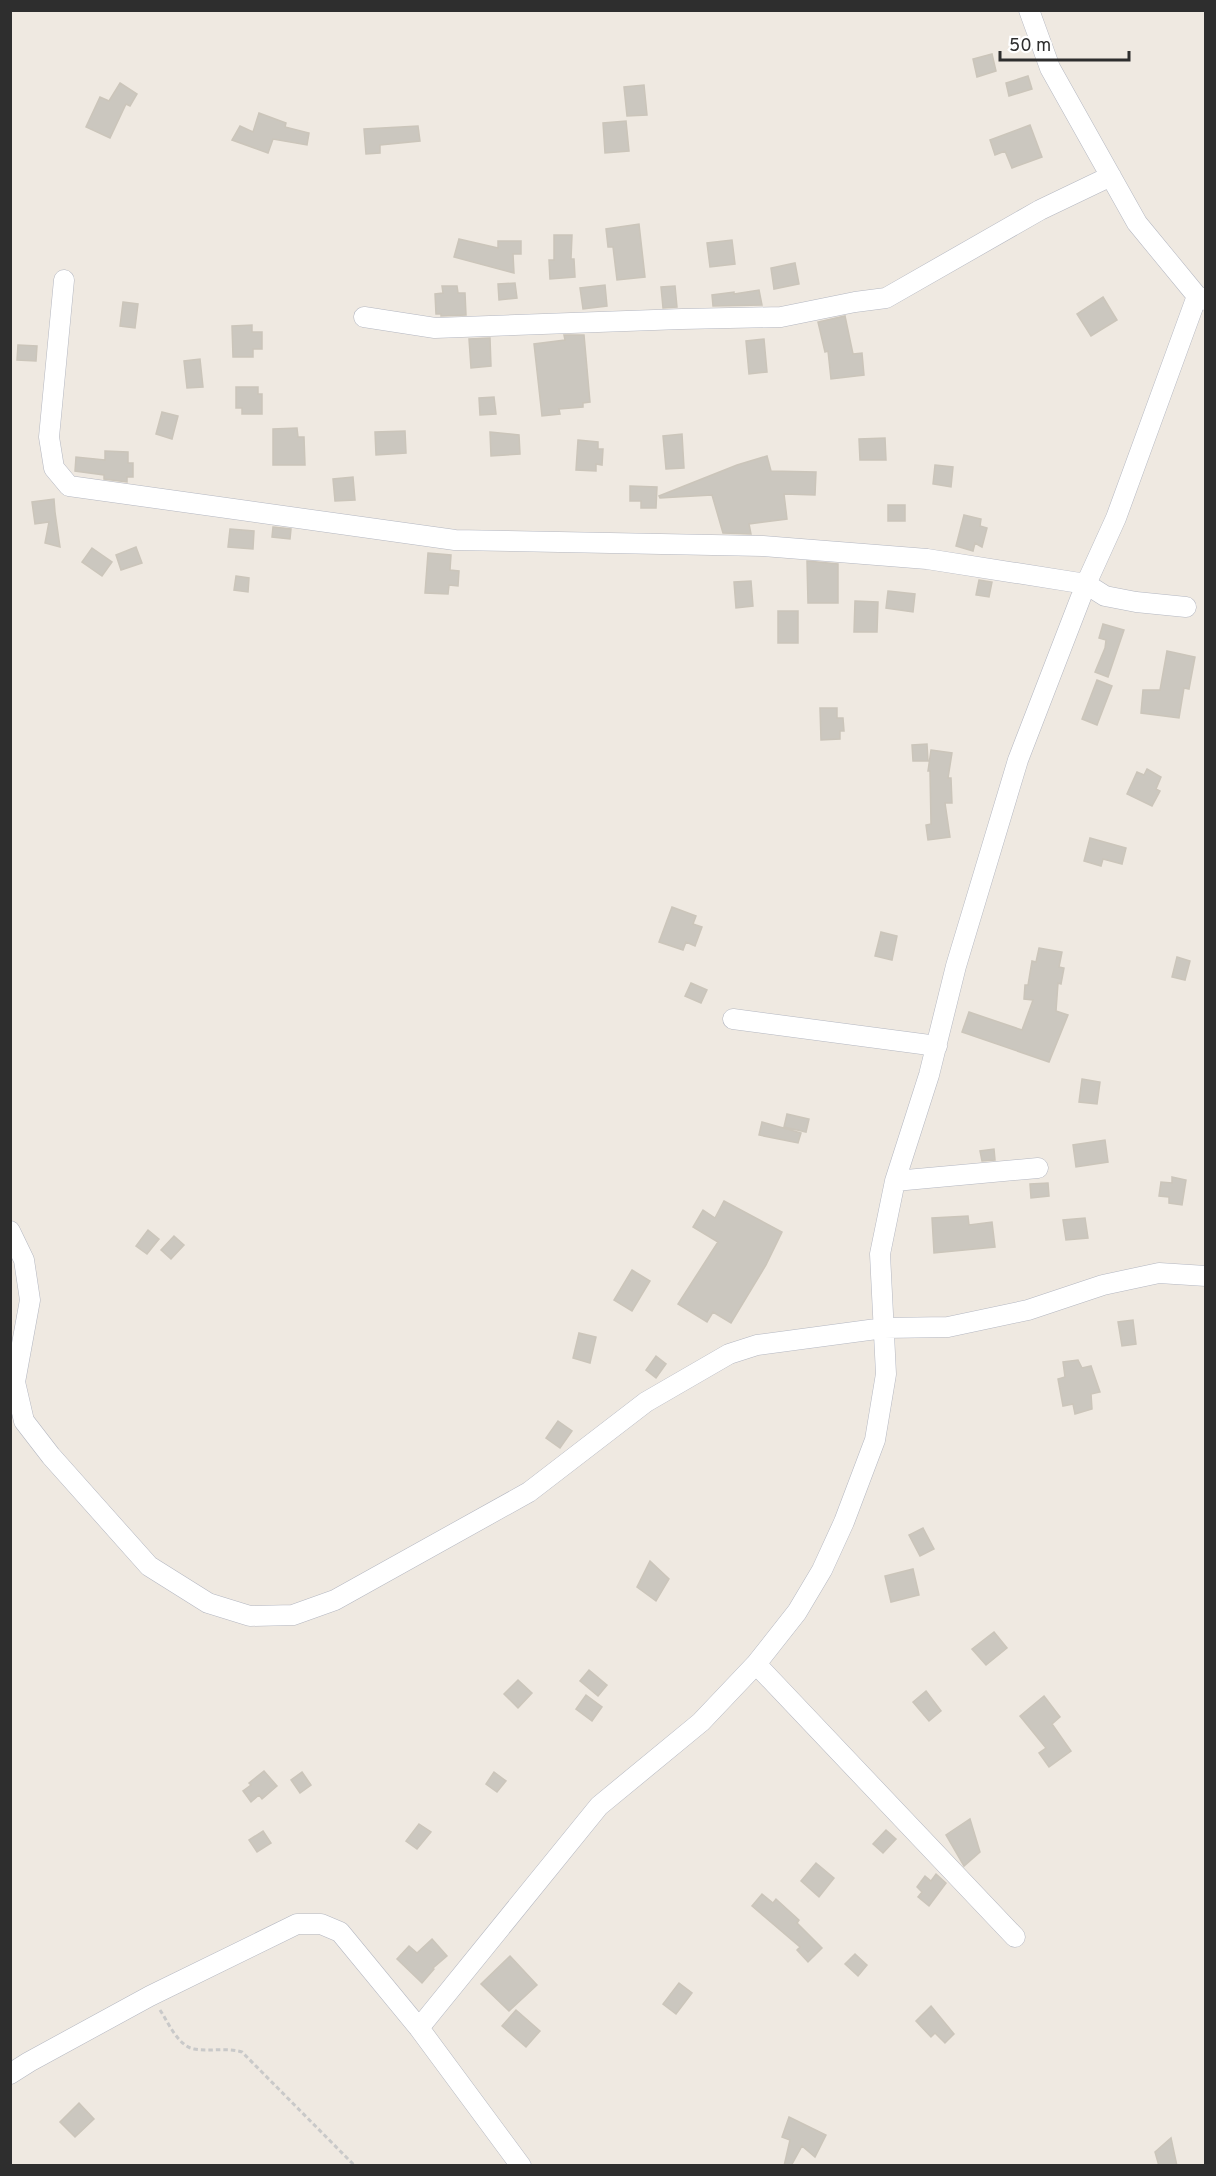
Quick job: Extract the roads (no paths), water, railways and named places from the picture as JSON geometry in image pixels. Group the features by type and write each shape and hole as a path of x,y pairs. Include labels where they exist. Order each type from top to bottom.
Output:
{"street":[{"path":"418,2028 599,1806 701,1722 756,1665 797,1612 822,1570 844,1521 875,1440 886,1374 880,1254 895,1181 937,1046 956,966 1018,760 1086,584 1116,518 1202,298 1137,223 1050,68 1029,10"},
{"path":"364,316 435,328 781,317 886,298 1040,210 1111,176"},
{"path":"64,280 50,437 54,468 69,486 455,540 763,546 927,559 1086,584 1105,596 1186,607"},
{"path":"733,1019 937,1046"},
{"path":"895,1181 1038,1168"},
{"path":"10,1231 24,1260 30,1300 15,1382 24,1421 51,1456 149,1566 208,1603 250,1616 293,1615 335,1600 530,1492 646,1402 729,1354 757,1345 884,1328 948,1328 1028,1310 1103,1285 1159,1273 1206,1276"},
{"path":"756,1665 1015,1936"},
{"path":"10,2074 150,1996 297,1924 321,1924 340,1932 418,2028 521,2166"}]}
